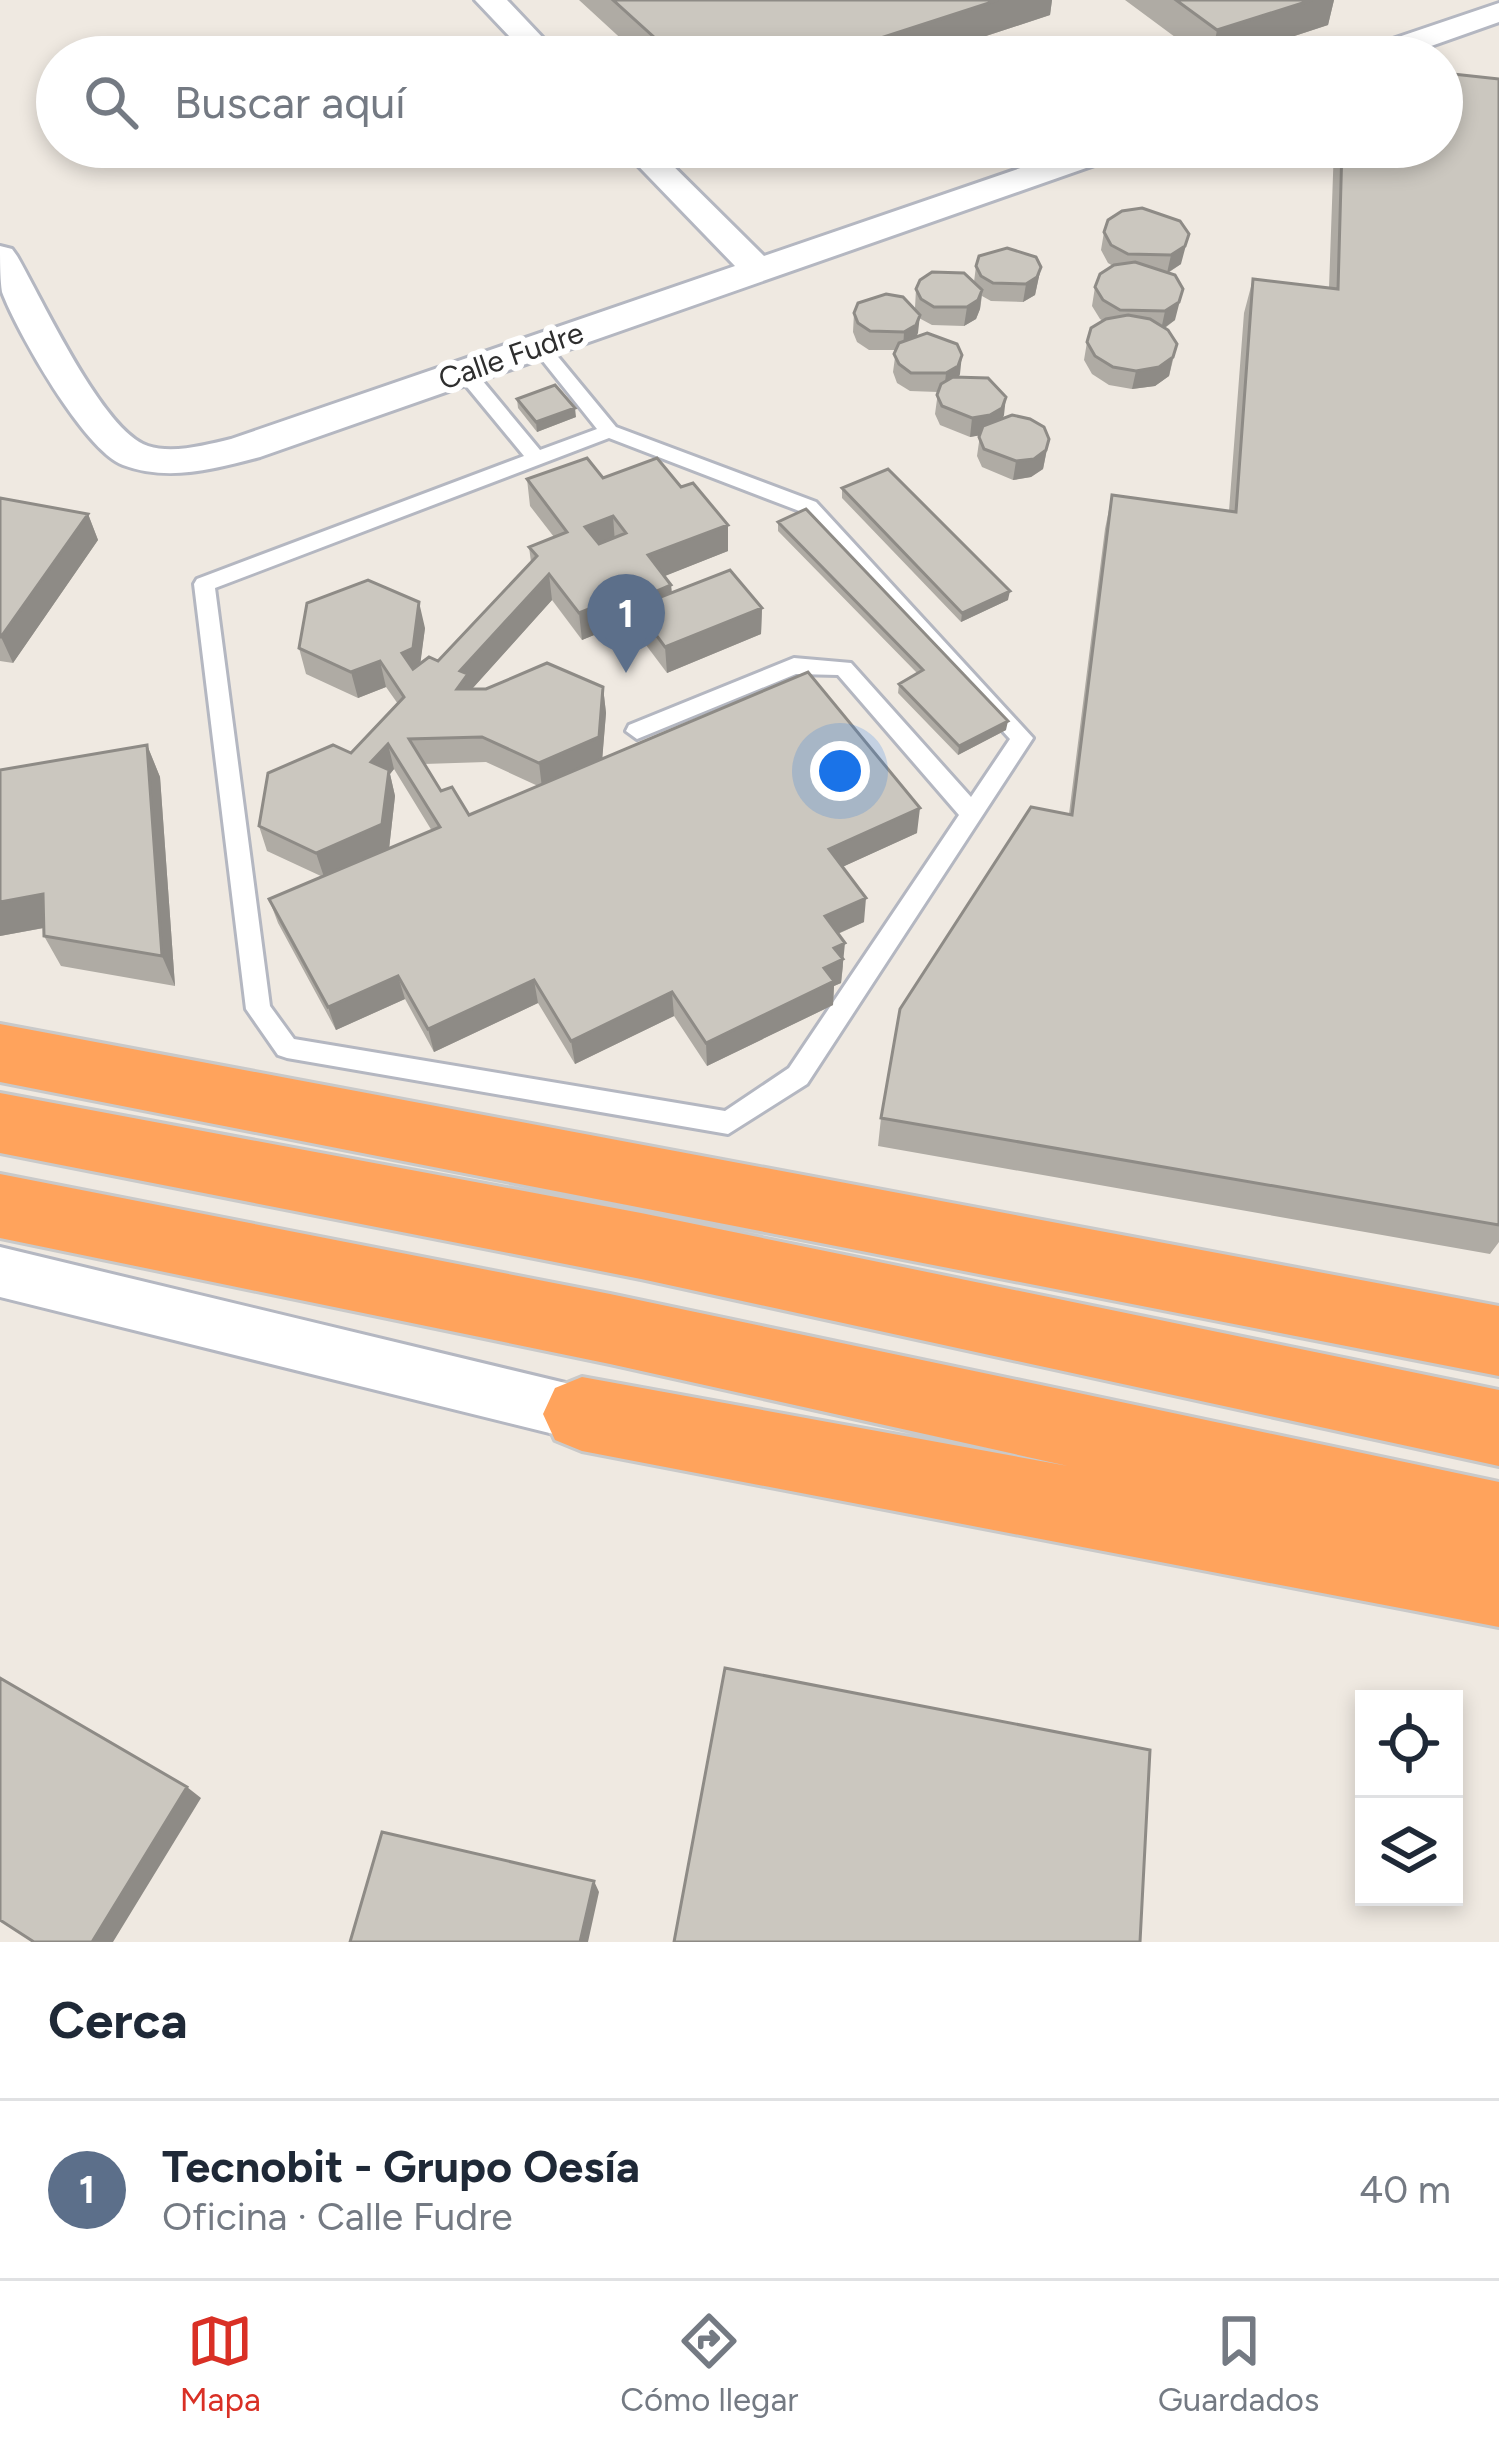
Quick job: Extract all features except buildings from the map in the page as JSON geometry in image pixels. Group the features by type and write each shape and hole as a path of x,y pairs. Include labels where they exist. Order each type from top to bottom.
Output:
{"highway":[{"path":"0,1053 1499,1341"},
{"path":"0,1123 640,1246 1499,1428"},
{"path":"0,1206 610,1329 1499,1522"},
{"path":"582,1414 1499,1586"}],"street":[{"path":"490,0 525,36"},
{"path":"1431,36 1499,12"},
{"path":"657,168 759,271"},
{"name":"Calle Fudre","path":"0,256 97,424 121,449 156,460 199,460 246,448 1054,168"},
{"path":"0,1272 582,1414"}],"lane":[{"path":"539,345 609,430 808,507 1022,738 798,1076 728,1123 287,1048 258,1009 204,584 609,430"},
{"path":"466,372 536,458"},
{"path":"637,731 794,665 844,668 971,813"}],"place":[{"name":"Tecnobit - Grupo Oesía","path":"626,673"}]}
